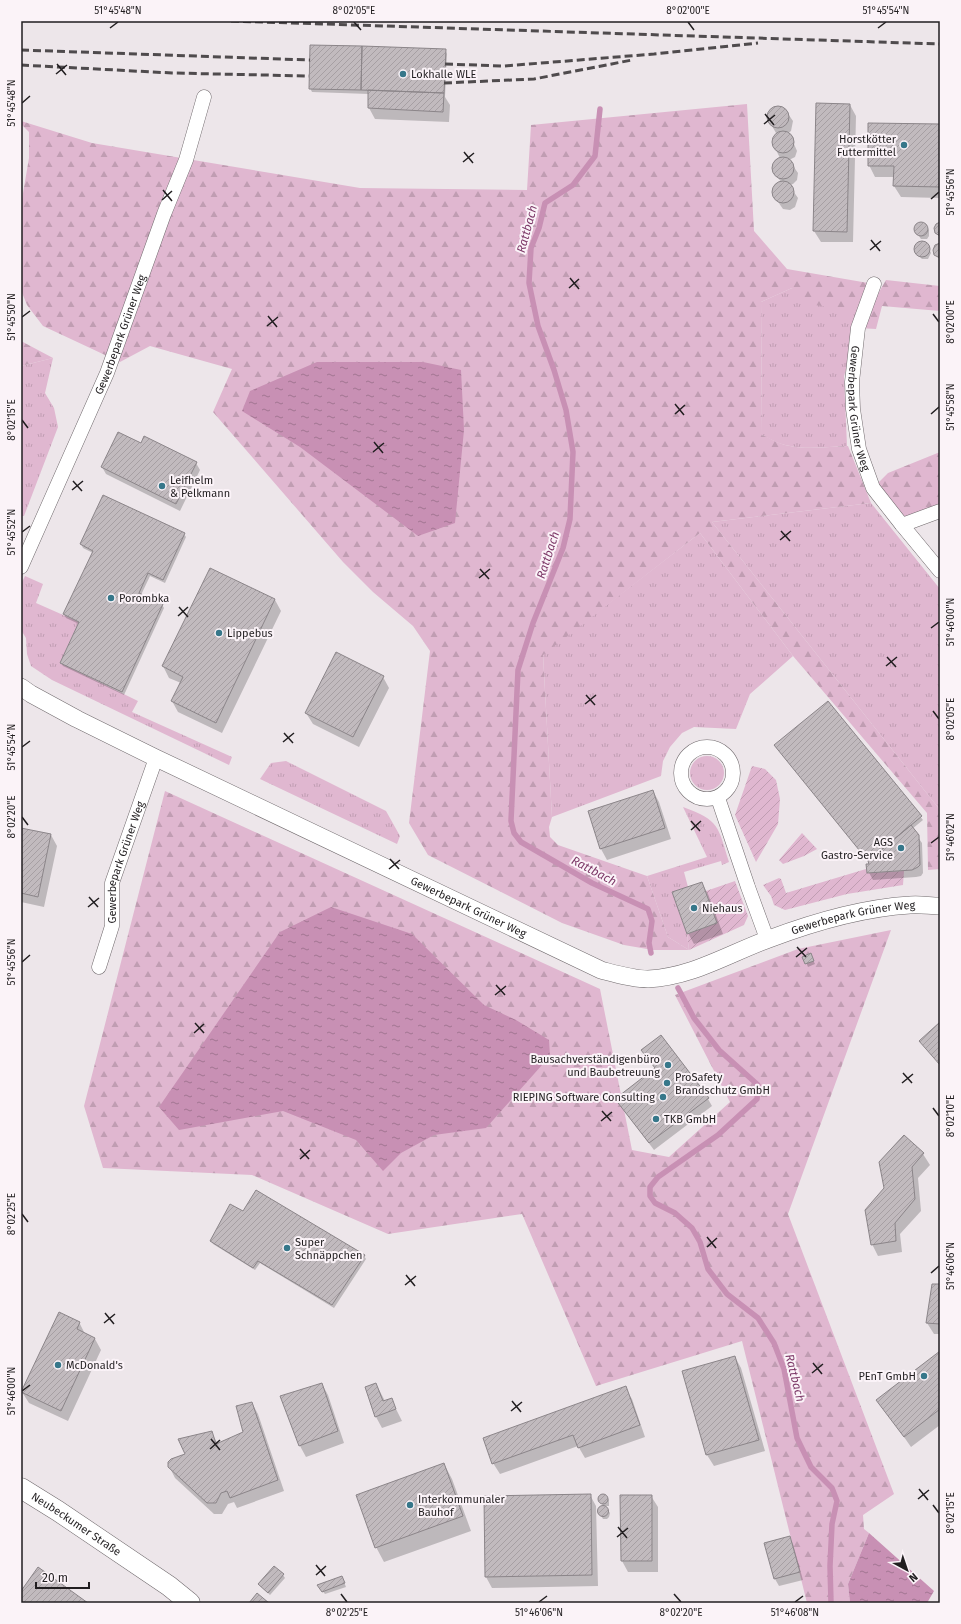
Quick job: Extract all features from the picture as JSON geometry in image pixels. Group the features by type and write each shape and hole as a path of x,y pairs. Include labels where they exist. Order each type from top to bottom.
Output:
{"main road":[{"name":"Neubeckumer Straße","path":"21,1488 77,1523 169,1586 190,1603"}],"street":[{"name":"Gewerbepark Grüner Weg","path":"21,567 108,373 164,214 186,160 204,97"},
{"name":"Gewerbepark Grüner Weg","path":"874,284 858,328 852,382 853,409 859,449 873,488 940,571"},
{"path":"902,525 940,511"},
{"name":"Gewerbepark Grüner Weg","path":"21,687 64,712 156,758 601,970 622,976 647,979 670,977 700,969 767,939 821,921 868,911 910,905 940,906"},
{"name":"Gewerbepark Grüner Weg","path":"99,967 112,926 112,883 156,758"},
{"path":"718,798 767,939"}],"green space":[{"path":"747,104 754,231 787,269 874,284 863,312 801,303 792,288 761,302 762,435 793,447 816,448 848,446 871,503 712,522 940,810 940,869 928,870 927,813 793,656 700,533 543,655 552,817 549,827 550,837 558,845 647,876 668,937 689,950 653,950 624,945 562,923 428,855 409,823 430,651 413,626 373,592 343,562 213,412 232,369 150,346 120,362 43,326 27,305 21,290 21,205 29,158 29,132 21,124 21,121 92,143 360,188 527,190 531,125"},
{"path":"886,280 940,286 940,311 882,306 876,329 858,328"},
{"path":"792,288 863,312 844,376 847,446 816,448 793,447 779,443 762,435 761,302"},
{"path":"21,341 53,358 21,366"},
{"path":"53,358 45,393 54,408 58,427 24,516 21,516 21,366"},
{"path":"940,452 940,510 902,525 873,488 888,473"},
{"path":"871,503 940,589 940,810 712,522"},
{"path":"700,533 793,656 750,694 736,729 694,727 682,733 670,747 663,761 661,776 552,817 543,654"},
{"path":"25,576 43,584 36,603 79,622 60,663 138,701 132,712 232,757 229,765 52,680 31,666 27,654 26,638 21,630 21,584"},
{"path":"710,756 719,761 723,766 723,780 719,785 714,789 704,790 700,789 691,780 690,770 691,766 700,757"},
{"path":"286,761 386,811 400,836 397,844 260,779 271,763"},
{"path":"752,766 765,769 776,780 780,799 778,824 756,862 735,815"},
{"path":"165,791 600,989 632,1150 669,1157 730,1102 675,995 798,949 891,930 788,1214 894,1494 863,1515 864,1529 869,1533 848,1584 850,1603 807,1603 742,1341 596,1386 522,1214 388,1234 252,1175 103,1168 84,1106"},
{"path":"683,807 704,816 716,826 729,862 722,865 721,861 684,872 688,887 672,892 687,934 689,950 668,937 647,876 707,857"},
{"path":"802,833 817,849 783,864 779,860"},
{"path":"866,869 868,873 904,871 903,885 847,894 785,910 774,905 771,896 763,885 779,878 781,879 786,893"},
{"path":"735,881 748,916 744,925 689,950 687,934 717,923 706,891"}],"water":[{"path":"317,362 423,362 461,370 464,430 455,523 418,536 300,447 242,411 250,391"},
{"path":"331,907 412,934 484,1005 516,1020 549,1040 550,1056 486,1128 434,1135 401,1153 383,1171 356,1140 283,1111 179,1130 159,1107 280,932"},
{"path":"869,1533 934,1591 927,1603 850,1603 848,1584"}],"building":[{"path":"310,45 362,46 361,90 309,89"},
{"name":"Lokhalle WLE","path":"362,46 446,49 444,93 361,90"},
{"path":"368,90 444,93 443,112 368,108"},
{"path":"816,103 850,104 847,232 813,231"},
{"path":"778,106 786,109 789,117 786,125 778,128 770,125 767,117 770,109"},
{"name":"Horstkötter Futtermittel","path":"868,123 940,124 940,187 893,186 894,166 868,166"},
{"path":"783,131 791,134 794,142 791,150 783,153 775,150 772,142 775,134"},
{"path":"783,157 791,160 794,168 791,176 783,179 775,176 772,168 775,160"},
{"path":"783,181 791,184 794,192 791,200 783,203 775,200 772,192 775,184"},
{"path":"918,222 924,222 928,226 928,232 924,236 918,236 914,232 914,226"},
{"path":"940,222 940,236 935,233 934,228 936,224"},
{"path":"922,241 929,246 930,249 925,256 922,257 915,252 914,249 919,242"},
{"path":"940,243 940,258 934,255 933,250 935,245"},
{"name":"Leifhelm & Pelkmann","path":"118,432 141,443 144,436 197,462 176,504 101,467"},
{"name":"Porombka","path":"103,495 185,533 163,580 148,573 139,593 163,604 122,692 60,663 79,622 63,614 93,551 80,544"},
{"name":"Lippebus","path":"210,568 275,599 216,723 171,701 183,677 162,666"},
{"path":"336,652 384,676 353,737 305,713"},
{"path":"828,701 922,816 868,861 774,745"},
{"path":"653,790 665,828 600,849 588,811"},
{"name":"AGS Gastro-Service","path":"911,825 919,835 920,865 912,870 867,873 866,864 869,864 868,861"},
{"path":"21,828 51,834 38,897 21,893"},
{"name":"Niehaus","path":"702,882 717,923 687,934 672,892"},
{"path":"811,953 814,961 805,964 802,957"},
{"path":"940,1022 940,1065 919,1041"},
{"name":"ProSafety Brandschutz GmbH","path":"661,1035 709,1098 649,1143 615,1099 655,1068 641,1050"},
{"path":"904,1135 924,1153 912,1167 915,1199 895,1223 896,1241 871,1245 865,1210 884,1188 879,1162"},
{"name":"Super Schnäppchen","path":"256,1190 365,1255 332,1305 258,1261 253,1268 210,1241 230,1204 243,1211"},
{"path":"932,1284 940,1284 940,1324 926,1323"},
{"name":"McDonald's","path":"59,1312 80,1322 77,1329 95,1338 61,1411 21,1392"},
{"name":"PEnT GmbH","path":"940,1351 940,1409 904,1437 876,1400"},
{"path":"735,1356 759,1440 706,1455 682,1371"},
{"path":"322,1383 338,1431 299,1446 280,1396"},
{"path":"376,1383 383,1401 392,1398 396,1409 375,1417 365,1387"},
{"path":"626,1386 640,1425 578,1448 573,1435 492,1464 483,1438"},
{"path":"252,1402 278,1480 230,1498 227,1491 221,1493 216,1503 207,1503 168,1467 168,1462 171,1459 185,1454 178,1439 212,1431 216,1444 243,1432 236,1406"},
{"name":"Interkommunaler Bauhof","path":"444,1463 463,1516 375,1548 356,1495"},
{"path":"591,1494 592,1575 485,1577 484,1496"},
{"path":"601,1494 605,1494 607,1495 607,1503 601,1504 598,1501 598,1497"},
{"path":"620,1495 652,1495 652,1561 621,1561"},
{"path":"603,1505 607,1507 609,1511 607,1515 603,1517 599,1515 597,1511 599,1507"},
{"path":"790,1536 800,1572 774,1579 764,1543"},
{"path":"274,1566 284,1574 268,1593 258,1584"},
{"path":"38,1567 88,1603 21,1603 21,1591"},
{"path":"342,1576 345,1583 322,1592 317,1585"},
{"path":"257,1593 269,1603 249,1603"}],"waterway":[{"name":"Rattbach","path":"600,109 595,156 573,185 545,203 539,228 531,248 529,283 538,326 554,370 566,410 573,452 570,519 563,548 533,623 518,670 511,821 514,833 521,842 592,883 648,909 652,921 649,943 651,953"},
{"name":"Rattbach","path":"678,988 694,1018 719,1050 758,1085 757,1099 718,1135 658,1177 650,1187 650,1196 655,1203 675,1213 692,1228 700,1242 708,1269 727,1294 758,1318 774,1343 784,1369 797,1438 811,1467 832,1488 837,1501 832,1524 830,1566 831,1603"}],"railway":[{"path":"231,21 940,44"},
{"path":"445,64 504,66 654,54 758,43"},
{"path":"21,50 310,60"},
{"path":"444,83 534,79 632,60"},
{"path":"21,65 172,73 309,76"}],"place":[{"name":"Lokhalle WLE","path":"403,74"},
{"name":"Horstkötter Futtermittel","path":"904,145"},
{"name":"Leifhelm & Pelkmann","path":"162,486"},
{"name":"Porombka","path":"111,598"},
{"name":"Lippebus","path":"219,633"},
{"name":"AGS Gastro-Service","path":"901,848"},
{"name":"Niehaus","path":"694,908"},
{"name":"Bausachverständigenbüro und Baubetreuung","path":"668,1065"},
{"name":"ProSafety Brandschutz GmbH","path":"667,1083"},
{"name":"RIEPING Software Consulting","path":"663,1097"},
{"name":"TKB GmbH","path":"656,1119"},
{"name":"Super Schnäppchen","path":"287,1248"},
{"name":"McDonald's","path":"58,1365"},
{"name":"PEnT GmbH","path":"924,1376"},
{"name":"Interkommunaler Bauhof","path":"410,1505"}]}
